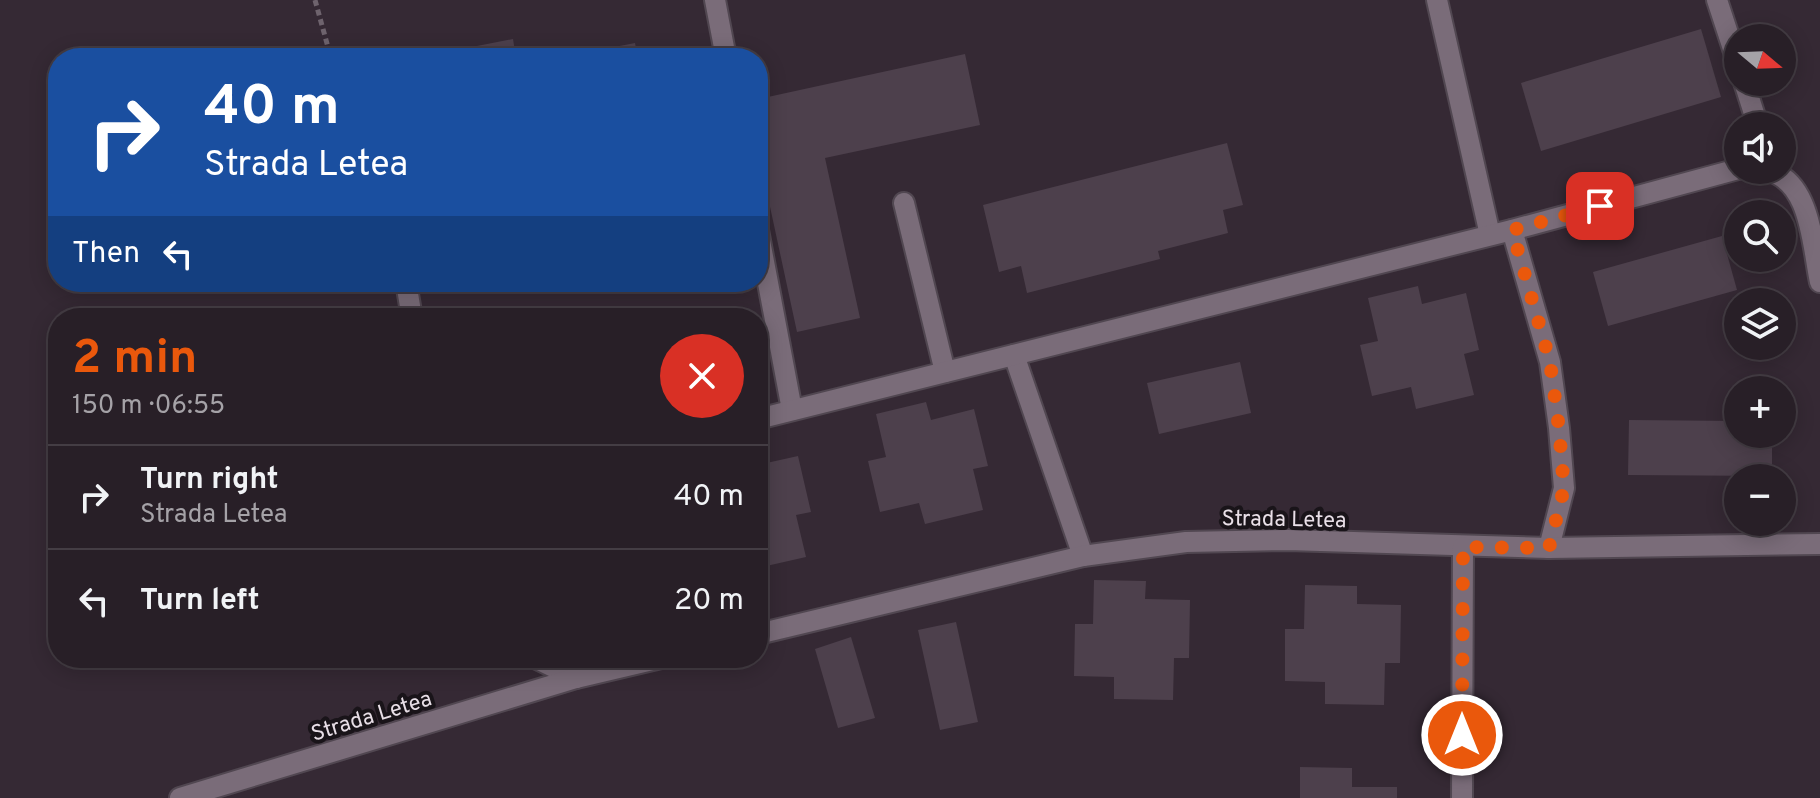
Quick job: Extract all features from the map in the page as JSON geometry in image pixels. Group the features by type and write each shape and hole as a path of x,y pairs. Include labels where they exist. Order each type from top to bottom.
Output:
{"street":[{"path":"715,0 724,48"},
{"path":"1437,0 1490,235"},
{"path":"1717,0 1725,24"},
{"path":"768,416 1512,230 1724,173"},
{"path":"1791,184 1806,212 1820,282"},
{"path":"904,203 945,372"},
{"path":"1512,230 1550,362 1559,428 1564,488 1549,548"},
{"path":"768,283 792,410"},
{"path":"1014,355 1083,556"},
{"name":"Strada Letea","path":"768,632 1083,556 1186,542 1288,540 1549,548 1820,544"},
{"path":"1462,798 1463,547"},
{"path":"556,668 576,678"},
{"name":"Strada Letea","path":"180,798 576,678 618,668"}],"path":[{"path":"315,0 328,48"}],"building":[{"path":"1701,29 1721,97 1541,151 1521,83"},
{"path":"513,39 514,48 467,48"},
{"path":"635,43 636,48 609,48"},
{"path":"965,54 980,125 825,158 860,318 797,332 768,197 768,97"},
{"path":"1227,143 1243,205 1223,210 1228,233 1158,251 1160,259 1027,293 1021,266 999,272 983,205"},
{"path":"1722,236 1724,272 1732,272 1736,288 1724,288 1724,294 1608,326 1593,272"},
{"path":"1418,286 1422,304 1466,293 1479,350 1464,354 1474,395 1416,409 1411,387 1372,396 1360,345 1378,341 1368,298"},
{"path":"1240,362 1251,413 1159,434 1147,383"},
{"path":"926,402 931,420 974,409 988,466 973,469 983,510 925,524 919,503 880,512 868,461 886,457 876,414"},
{"path":"1629,420 1724,421 1724,448 1772,448 1772,464 1724,464 1724,476 1628,475"},
{"path":"798,456 811,512 796,515 806,557 768,566 768,463"},
{"path":"1094,580 1146,581 1145,599 1190,600 1189,658 1174,658 1173,700 1114,699 1114,677 1074,676 1075,624 1093,624"},
{"path":"1305,585 1357,586 1357,604 1401,605 1400,663 1385,663 1384,705 1325,704 1325,682 1285,681 1285,629 1304,629"},
{"path":"956,622 978,722 940,730 918,630"},
{"path":"851,637 875,718 838,728 815,649"},
{"path":"1300,767 1352,768 1352,787 1397,787 1397,798 1300,798"}],"route":[{"path":"1462,735 1463,547 1549,548 1564,488 1550,362 1512,230 1600,206"}]}
